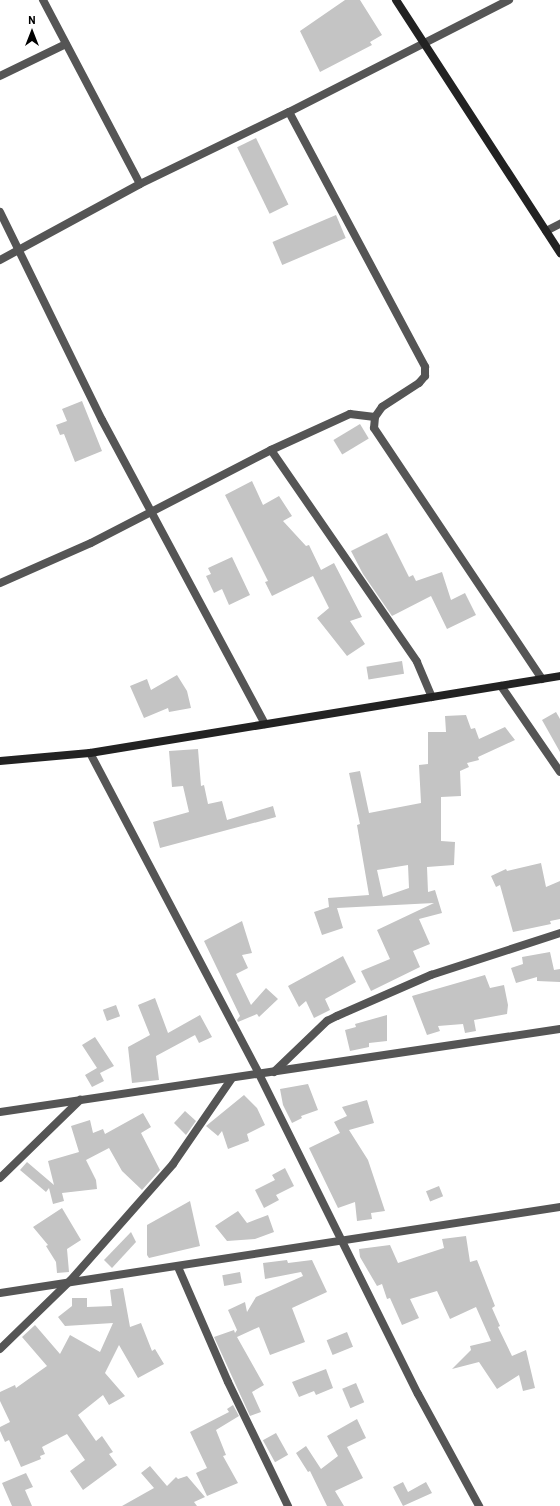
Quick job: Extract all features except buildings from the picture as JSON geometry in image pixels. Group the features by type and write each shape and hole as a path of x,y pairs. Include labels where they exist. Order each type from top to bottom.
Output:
{"street":[{"path":"43,0 140,184"},
{"path":"396,0 560,253"},
{"path":"0,260 140,184 289,112 509,0"},
{"path":"0,76 66,44"},
{"path":"289,112 425,367 425,376 419,383 382,406 375,416 374,428 542,679"},
{"path":"0,212 102,420 265,724"},
{"path":"546,231 560,224"},
{"path":"0,583 91,543 271,450 350,414 375,416"},
{"path":"271,450 417,662 432,697"},
{"path":"0,761 90,753 560,676"},
{"path":"501,686 560,772"},
{"path":"90,753 259,1074 339,1239 418,1394 479,1506"},
{"path":"274,1072 327,1021 337,1016 431,975 560,933"},
{"path":"0,1112 560,1029"},
{"path":"0,1349 70,1281 173,1164 232,1078"},
{"path":"0,1178 80,1100"},
{"path":"0,1293 70,1281 178,1267 339,1239 560,1207"},
{"path":"178,1267 228,1382 288,1506"}]}
